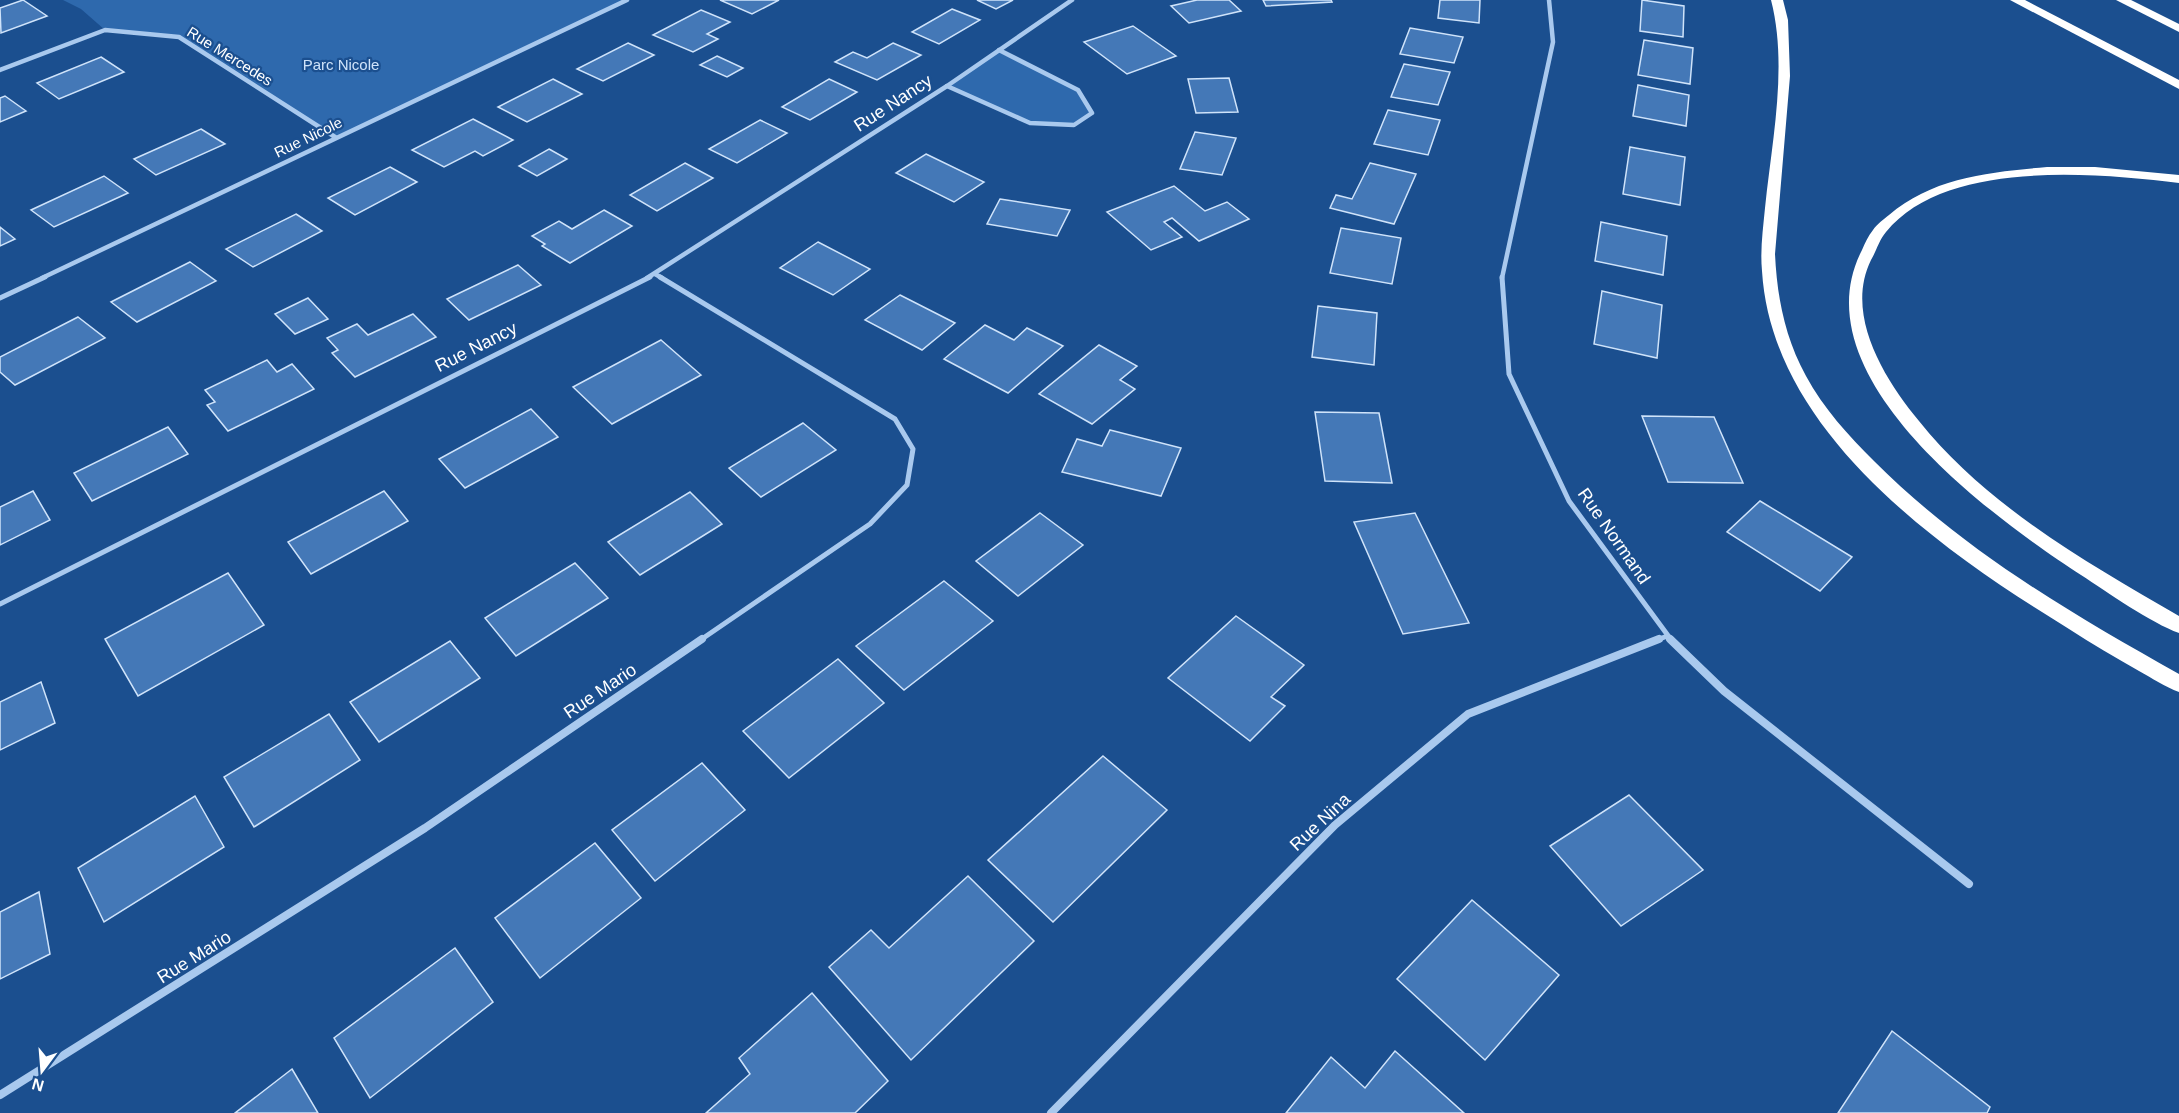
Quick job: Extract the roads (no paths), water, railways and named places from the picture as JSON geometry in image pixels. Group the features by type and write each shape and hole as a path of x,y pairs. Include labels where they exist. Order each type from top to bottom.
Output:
{"highway":[{"path":"1777,0 1782,20 1784,76 1768,254 1769,281 1776,320 1798,375 1831,426 1872,470 1930,523 2048,608 2179,684"},
{"path":"2016,0 2179,85"},
{"path":"2122,0 2179,29"},
{"path":"2179,179 2108,171 2041,170 1982,177 1934,192 1898,213 1872,239 1863,255 1855,293 1861,336 1884,387 1947,462 2011,518 2046,543 2179,625"}],"street":[{"name":"Rue Nicole","path":"0,298 627,0"},
{"name":"Rue Nancy","path":"0,604 655,273 947,86 1072,0"},
{"name":"Rue Normand","path":"1549,0 1552,42 1502,272 1509,374 1569,501 1667,636 1724,691 1969,884"},
{"name":"Rue Mercedes","path":"0,70 105,30 179,37 335,137"},
{"name":"Rue Nancy","path":"947,86 1030,123 1074,125 1092,113 1078,90 999,50"},
{"name":"Rue Mario","path":"0,1095 425,828 870,524 907,485 914,449 895,419 655,273"},
{"name":"Rue Nina","path":"1052,1113 1335,825 1468,714 1667,636"}],"park label":[{"name":"Parc Nicole","path":"341,64"}]}
